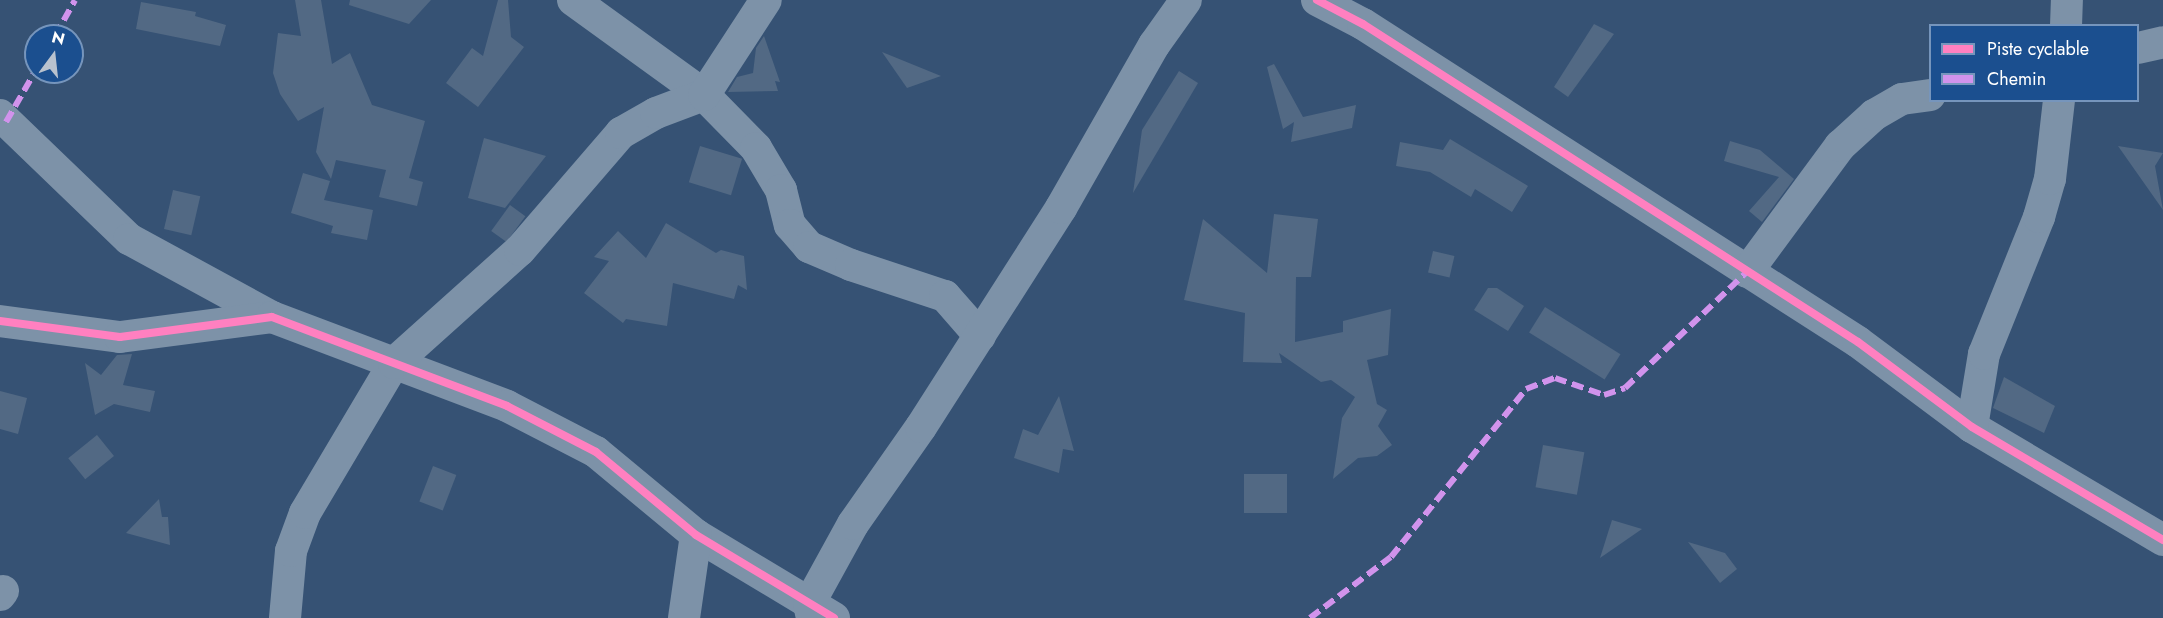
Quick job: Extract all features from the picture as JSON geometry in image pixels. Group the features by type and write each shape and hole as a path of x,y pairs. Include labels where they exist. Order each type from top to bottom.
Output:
{"street":[{"path":"573,0 704,95 756,148 781,190 790,225 809,247 851,266 945,296 980,336"},
{"path":"285,618 291,551 305,513 394,363 520,250 621,133 656,113 704,95 766,0"},
{"path":"0,115 129,239 272,317 507,406 596,452 696,535 818,613 853,524 980,336 1060,208 1110,116 1186,0"},
{"path":"1317,0 1363,24 1858,342 1972,427 2163,540"},
{"path":"2066,24 2067,0"},
{"path":"2139,48 2163,42"},
{"path":"1748,272 1840,146 1874,115 1902,99 1929,95"},
{"path":"1972,427 1984,354 2042,208 2050,179 2059,102"},
{"path":"0,321 120,337 272,317"},
{"path":"684,618 696,535"}],"building":[{"path":"295,0 321,0 332,64 350,53 372,105 425,121 409,178 423,182 417,206 379,197 386,170 336,160 331,179 316,152 324,107 298,121 280,94 273,73 278,33 301,36"},
{"path":"350,0 431,0 409,24 349,5"},
{"path":"498,0 508,0 511,37 524,47 478,107 446,83 472,48 483,56"},
{"path":"141,2 196,12 195,16 226,25 220,46 136,29"},
{"path":"1594,24 1614,34 1568,97 1554,87"},
{"path":"764,36 780,82 775,81 778,91 728,92 737,77 753,73 756,48"},
{"path":"882,52 941,76 907,88"},
{"path":"1274,64 1303,117 1356,105 1352,128 1291,142 1294,122 1283,129 1267,67"},
{"path":"1179,71 1198,83 1133,193 1142,130"},
{"path":"484,138 546,156 505,208 468,198"},
{"path":"1450,139 1528,186 1512,212 1475,189 1471,197 1430,172 1396,166 1400,142 1443,150"},
{"path":"1730,141 1760,150 1794,179 1762,222 1749,211 1779,177 1724,161"},
{"path":"700,146 742,159 731,195 689,182"},
{"path":"2118,146 2163,153 2155,166 2163,210"},
{"path":"303,173 330,181 324,200 373,210 367,240 331,233 333,226 291,213"},
{"path":"173,190 200,196 191,235 164,229"},
{"path":"510,205 525,216 507,242 491,231"},
{"path":"1274,214 1318,219 1311,277 1296,277 1295,342 1343,332 1343,321 1391,309 1388,355 1367,360 1377,404 1387,410 1378,426 1392,445 1377,456 1358,458 1333,479 1342,418 1355,397 1331,380 1321,382 1279,353 1282,363 1243,362 1245,313 1184,300 1203,219 1267,273"},
{"path":"666,223 716,253 721,250 744,256 747,290 738,285 734,299 673,283 667,326 626,319 623,323 584,293 609,261 594,257 618,231 646,258"},
{"path":"1433,251 1454,256 1449,277 1428,272"},
{"path":"1488,288 1497,288 1524,306 1508,331 1474,310"},
{"path":"1545,307 1620,354 1605,380 1529,332"},
{"path":"132,354 123,385 155,391 150,412 114,404 95,415 85,363 101,375 117,355"},
{"path":"2004,377 2055,406 2044,433 1993,408"},
{"path":"0,391 27,398 18,434 0,429"},
{"path":"1059,396 1074,451 1063,449 1059,473 1014,458 1023,429 1038,435"},
{"path":"97,435 114,456 85,479 68,458"},
{"path":"1543,445 1584,452 1577,495 1536,487"},
{"path":"433,466 456,475 443,510 419,501"},
{"path":"1244,474 1287,474 1287,513 1244,513"},
{"path":"159,499 162,517 168,517 170,545 126,533"},
{"path":"1612,520 1642,529 1600,558"},
{"path":"1688,542 1725,553 1737,569 1720,583"}],"marked path":[{"path":"62,24 75,0"},
{"path":"6,122 28,84"},
{"path":"1310,618 1391,557 1526,389 1555,378 1604,395 1625,388 1747,272"}],"cycle path":[{"path":"1317,0 1363,24 1858,342 1972,427 2163,540"},
{"path":"0,321 120,337 272,317 507,406 596,452 696,535 834,618"}]}
